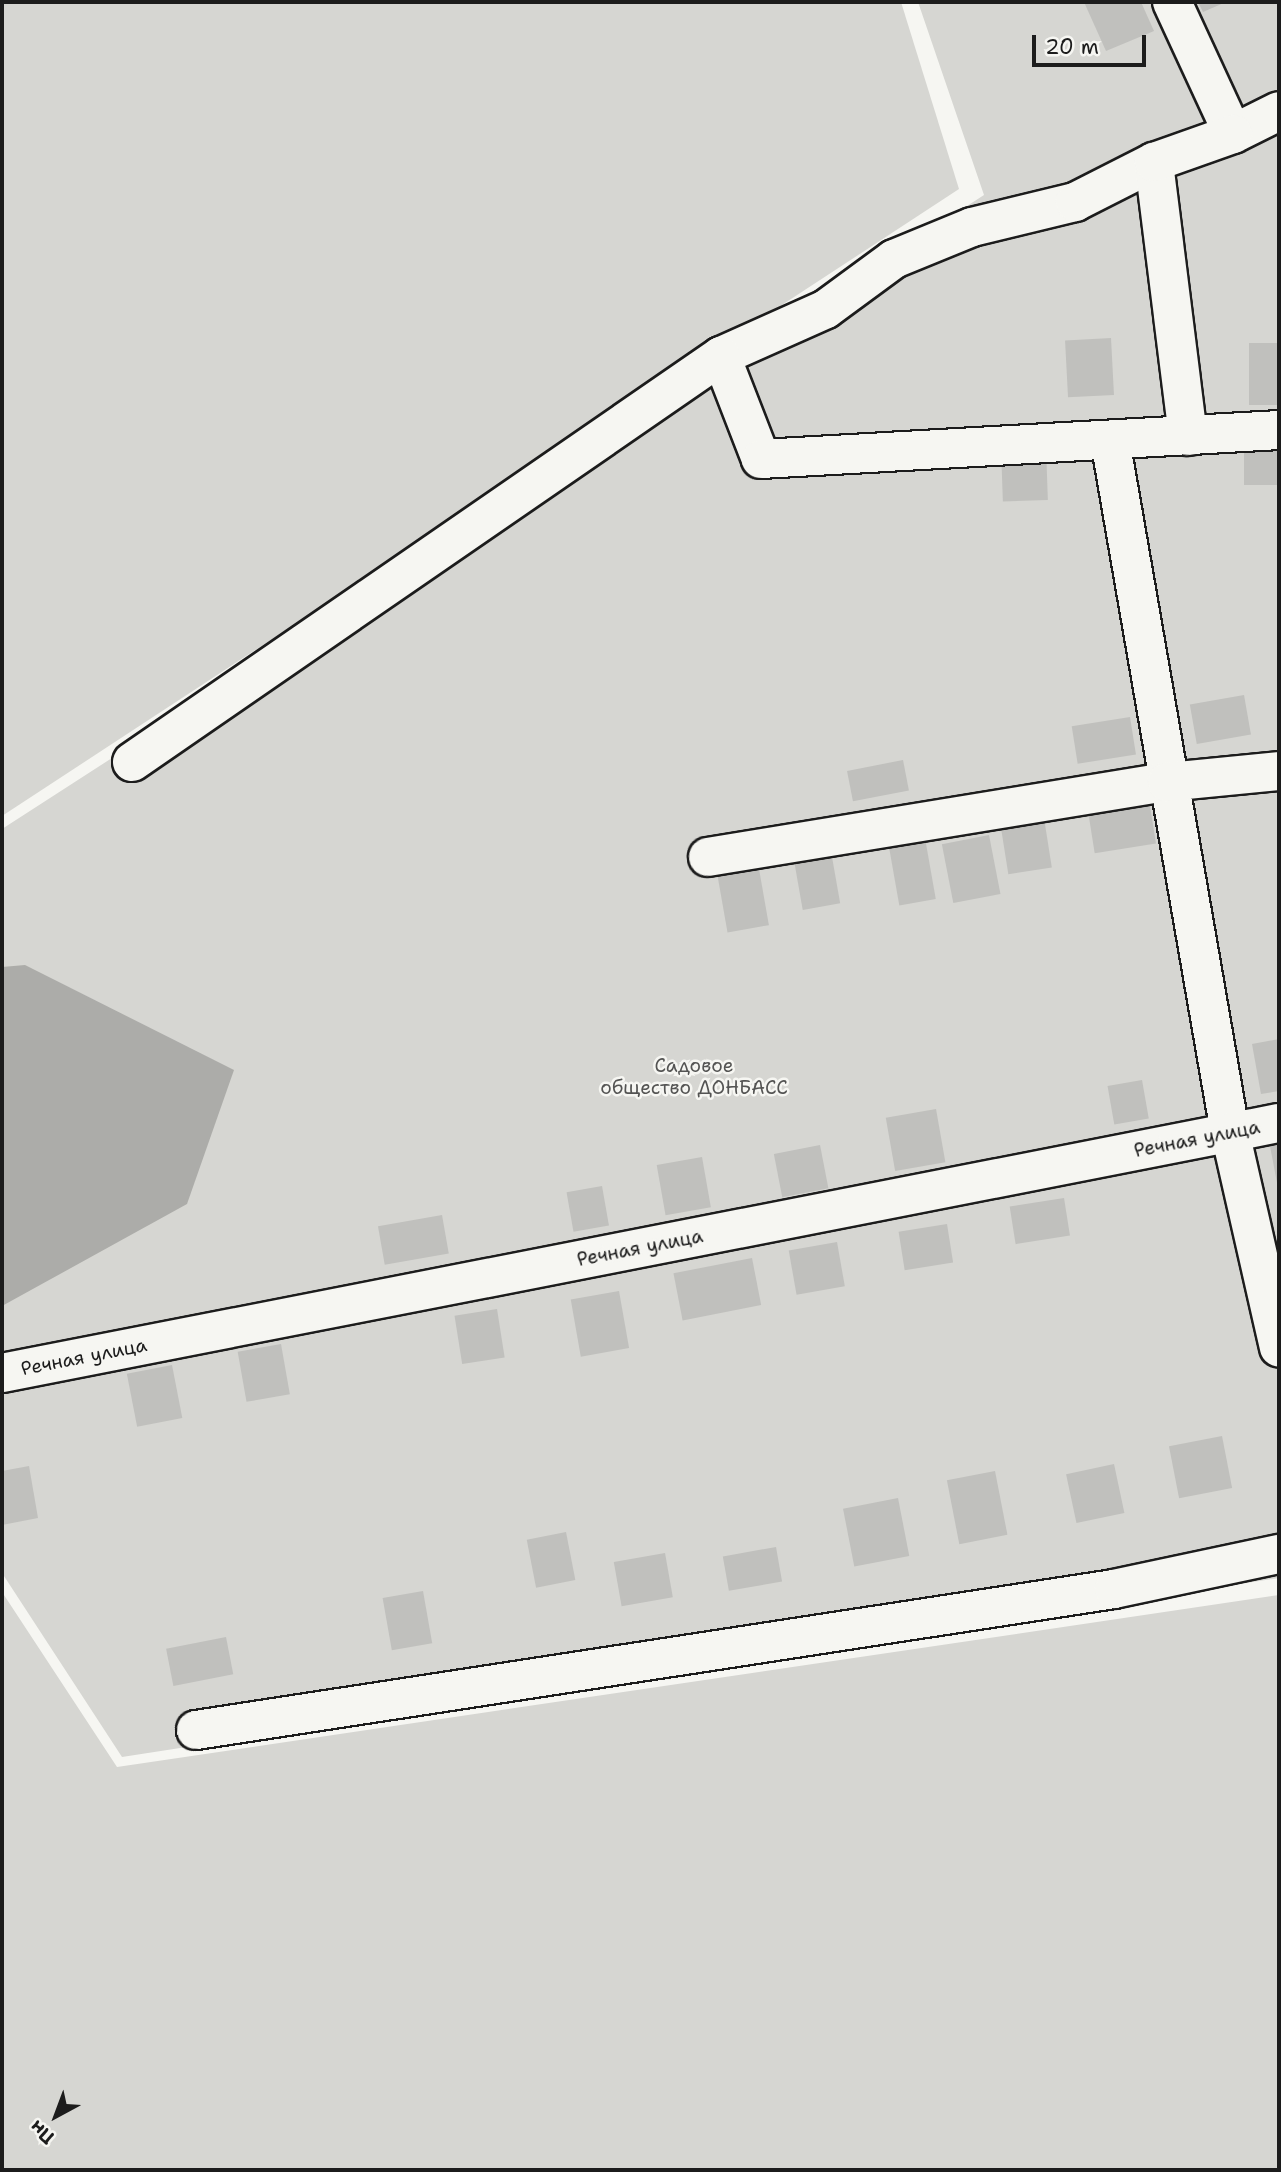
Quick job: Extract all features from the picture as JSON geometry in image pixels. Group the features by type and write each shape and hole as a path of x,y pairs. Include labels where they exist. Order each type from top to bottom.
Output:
{"street":[{"path":"1172,2 1233,134"},
{"path":"132,762 721,356 826,309 894,259 972,227 1075,202 1154,162 1233,134 1279,111"},
{"path":"1154,162 1188,436"},
{"path":"721,356 761,459 1279,429"},
{"path":"1110,440 1167,782 1230,1132 1279,1348"},
{"path":"708,857 1167,782 1279,771"},
{"name":"Речная улица","path":"2,1373 1279,1123"},
{"path":"196,1730 1114,1590 1279,1553"}],"green space":[{"path":"2,2 901,2 959,189 2,816"},
{"name":"Садовое общество ДОНБАСС","path":"918,2 1279,2 1279,1578 122,1757 2,1573 2,829 984,195"},
{"path":"2,1592 117,1767 1279,1595 1279,2170 2,2170"}],"shaded area":[{"path":"25,965 234,1070 187,1204 2,1306 2,967"}],"building":[{"path":"1084,2 1141,2 1154,31 1106,51"},
{"path":"1198,2 1226,2 1203,12"},
{"path":"1111,338 1114,395 1068,397 1065,340"},
{"path":"1249,343 1279,343 1279,405 1249,405"},
{"path":"1244,443 1279,443 1279,485 1244,485"},
{"path":"1046,447 1048,500 1003,502 1001,449"},
{"path":"1244,695 1251,734 1197,744 1190,705"},
{"path":"1130,717 1136,755 1078,764 1072,726"},
{"path":"903,760 909,790 853,801 847,771"},
{"path":"1150,806 1156,844 1095,853 1089,816"},
{"path":"1044,818 1052,867 1008,874 1001,825"},
{"path":"989,835 1000,894 953,903 942,844"},
{"path":"925,838 936,899 899,905 889,844"},
{"path":"832,857 840,903 803,910 795,864"},
{"path":"759,869 769,925 728,932 718,876"},
{"path":"1279,1039 1279,1091 1261,1094 1252,1044"},
{"path":"1142,1080 1149,1118 1114,1124 1108,1086"},
{"path":"936,1109 945,1162 895,1171 886,1118"},
{"path":"820,1145 828,1188 782,1197 774,1154"},
{"path":"1279,1145 1279,1188 1278,1188 1270,1146"},
{"path":"702,1157 711,1207 666,1215 657,1165"},
{"path":"602,1186 609,1225 573,1232 567,1192"},
{"path":"1064,1198 1070,1236 1016,1244 1010,1207"},
{"path":"442,1215 449,1253 385,1265 378,1226"},
{"path":"947,1224 953,1263 905,1270 899,1232"},
{"path":"837,1242 845,1286 797,1295 789,1251"},
{"path":"752,1258 761,1305 683,1320 673,1273"},
{"path":"619,1291 629,1348 581,1357 571,1300"},
{"path":"497,1309 505,1357 462,1364 455,1316"},
{"path":"281,1344 290,1394 247,1402 238,1352"},
{"path":"172,1365 182,1418 137,1427 127,1374"},
{"path":"1222,1436 1232,1488 1179,1498 1169,1446"},
{"path":"1114,1464 1124,1513 1076,1523 1066,1474"},
{"path":"29,1466 38,1518 2,1525 2,1471"},
{"path":"995,1471 1007,1535 959,1544 947,1480"},
{"path":"898,1498 909,1556 854,1567 843,1509"},
{"path":"566,1532 575,1580 536,1588 527,1540"},
{"path":"776,1547 782,1581 729,1591 723,1556"},
{"path":"665,1553 673,1597 622,1606 614,1562"},
{"path":"423,1591 432,1643 392,1650 383,1598"},
{"path":"226,1637 233,1674 173,1686 166,1649"}]}
